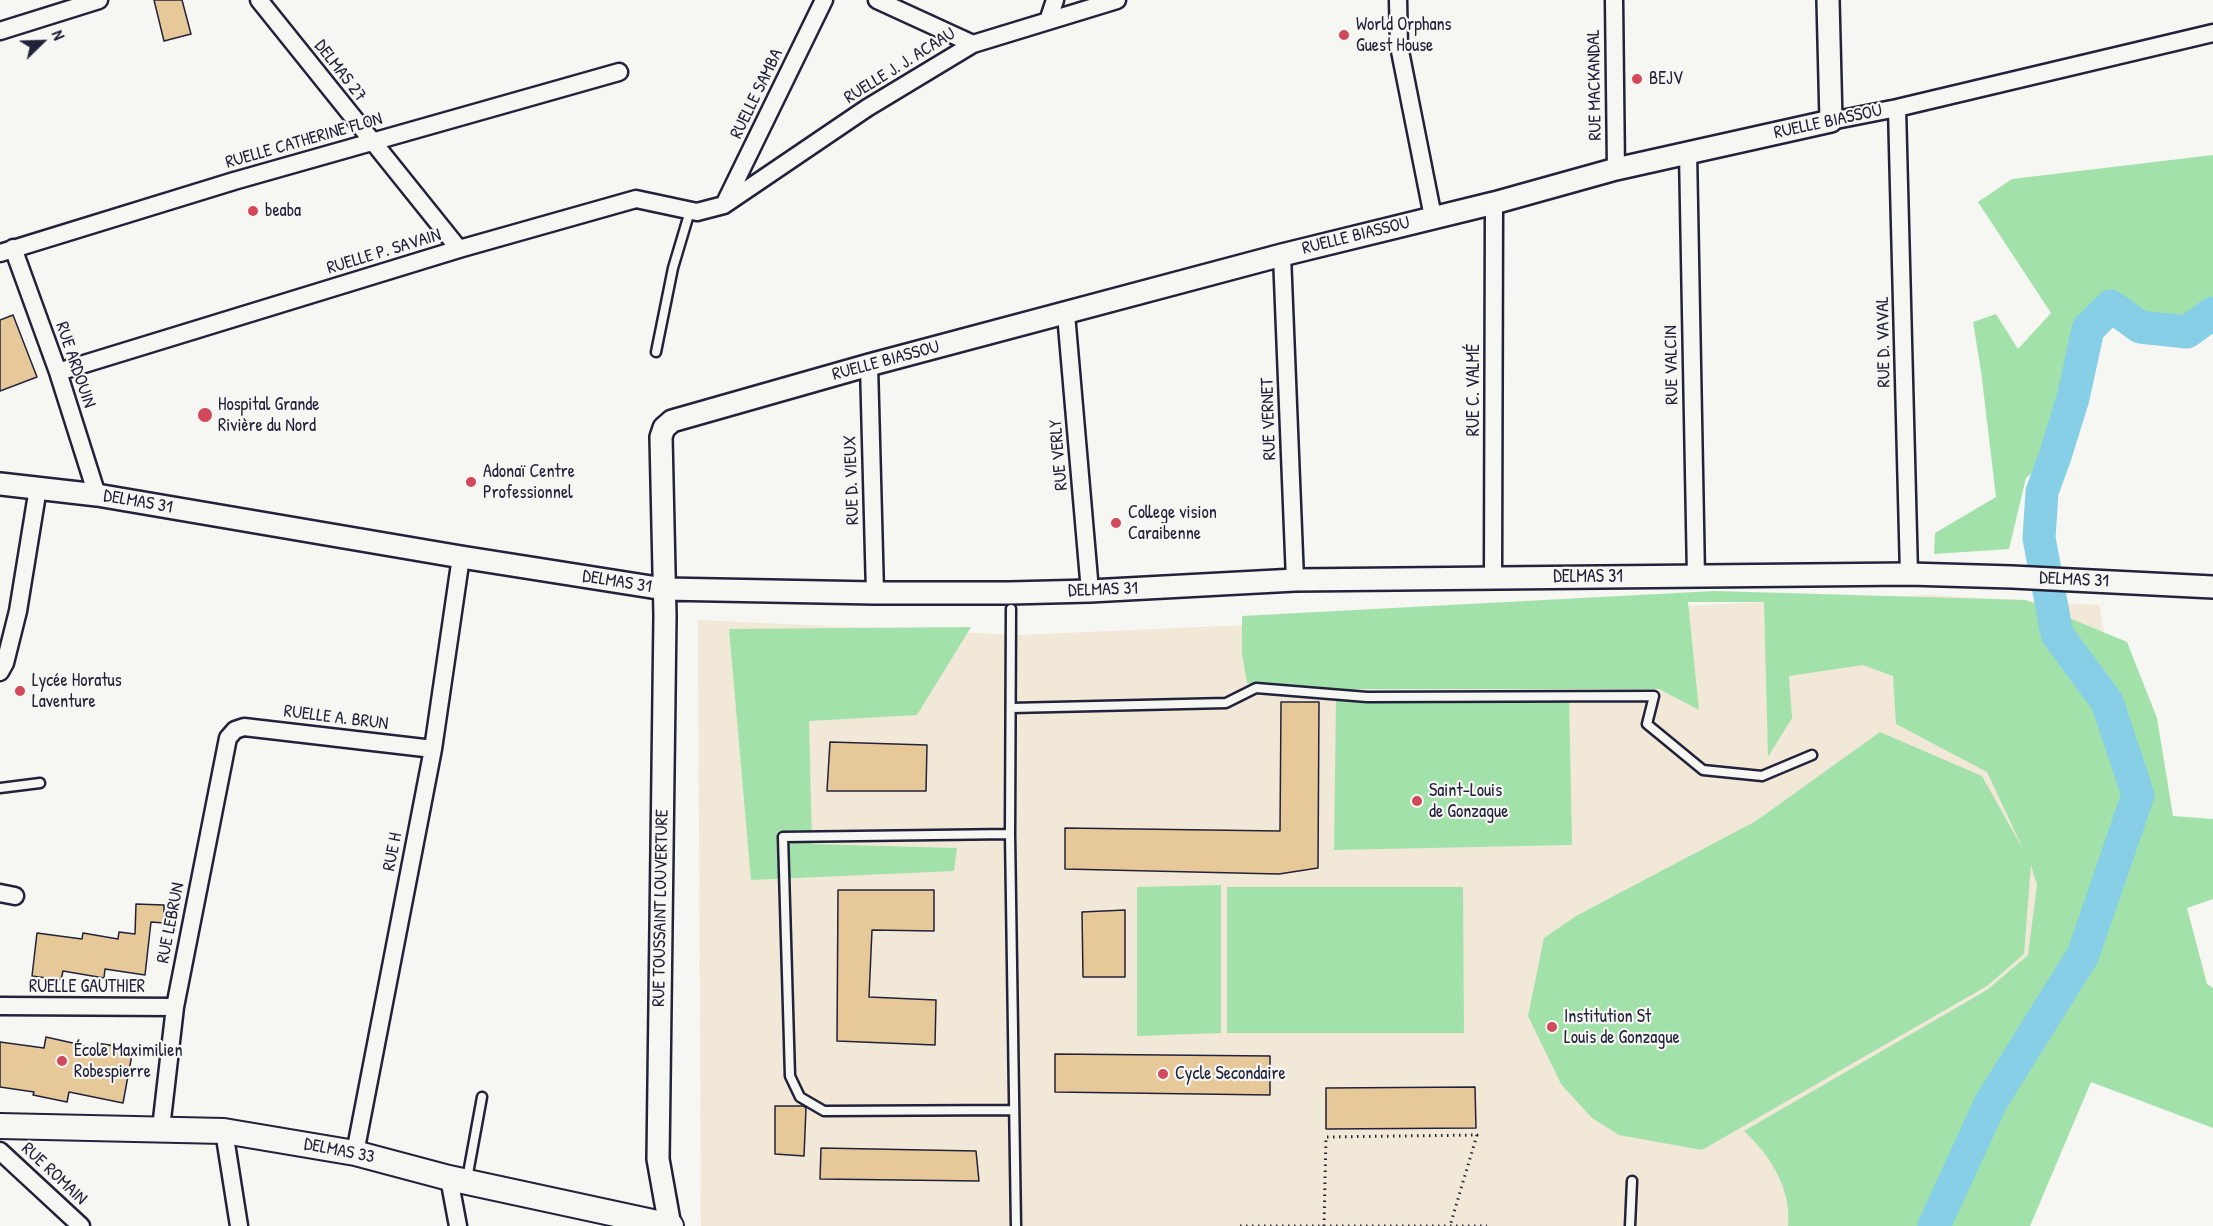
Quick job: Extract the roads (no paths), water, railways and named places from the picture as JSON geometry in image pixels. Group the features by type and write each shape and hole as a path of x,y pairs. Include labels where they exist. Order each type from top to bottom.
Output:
{"main road":[{"name":"DELMAS 33","path":"0,1126 224,1131 355,1153 623,1221 670,1226"}],"street":[{"path":"0,31 99,0"},
{"name":"DELMAS 27","path":"259,0 459,249"},
{"name":"RUELLE SAMBA","path":"724,205 825,0"},
{"path":"877,0 974,44"},
{"path":"1047,21 1055,0"},
{"name":"RUELLE J. J. ACAAU","path":"724,205 867,108 974,44 1117,0"},
{"path":"1398,0 1399,46 1433,217"},
{"name":"RUE MACKANDAL","path":"1614,0 1616,169"},
{"path":"1828,0 1831,121"},
{"name":"RUELLE BIASSOU","path":"664,589 661,437 664,428 672,421 869,365 1282,255 1494,203 1616,169 1897,108 2213,33"},
{"name":"RUELLE CATHERINE FLON","path":"7,250 234,181 619,72"},
{"name":"RUE D. VAVAL","path":"1897,108 1909,574"},
{"name":"RUE VALCIN","path":"1688,152 1696,576"},
{"name":"RUELLE P. SAVAIN","path":"58,372 459,249 636,199 697,212 724,205"},
{"name":"RUE C. VALMÉ","path":"1492,577 1494,203"},
{"name":"RUE ARDOUIN","path":"7,250 58,372 97,495"},
{"name":"RUE VERNET","path":"1282,255 1295,580"},
{"name":"RUE VERLY","path":"1066,314 1090,591"},
{"name":"RUE D. VIEUX","path":"869,365 875,593"},
{"name":"DELMAS 31","path":"0,484 97,495 664,589 875,593 1010,601 1090,591 1295,580 1909,574 2213,587"},
{"path":"0,672 5,663 18,611 38,488"},
{"name":"RUE H","path":"355,1153 433,749 461,557"},
{"name":"RUE TOUSSAINT LOUVERTURE","path":"664,589 658,1159 670,1226"},
{"name":"RUELLE A. BRUN","path":"236,730 244,727 433,749"},
{"name":"RUE LEBRUN","path":"161,1128 175,1007 228,738 236,730"},
{"name":"RUELLE GAUTHIER","path":"0,1006 175,1007"},
{"path":"224,1131 239,1226"},
{"name":"RUE ROMAIN","path":"0,1151 81,1226"},
{"path":"458,1180 458,1226"}],"lane":[{"path":"656,352 673,268 690,211"},
{"path":"1010,601 1010,834 1016,1226"},
{"path":"1011,708 1226,703 1256,688 1367,697 1654,696 1647,724 1703,770 1762,776 1812,755"},
{"path":"0,788 40,783"},
{"path":"1010,834 783,837 790,1076 800,1097 824,1112 1014,1110"},
{"path":"458,1180 482,1097"},
{"path":"1630,1226 1632,1181"}],"waterway":[{"path":"1934,1226 1991,1102 2083,955 2138,795 2107,702 2057,634 2039,538 2042,492 2073,398 2088,329 2111,306 2140,327 2187,332 2213,313"}],"place":[{"name":"World Orphans Guest House","path":"1344,35"},
{"name":"BEJV","path":"1637,79"},
{"name":"beaba","path":"253,211"},
{"name":"Hospital Grande Rivière du Nord","path":"205,415"},
{"name":"Adonaï Centre Professionnel","path":"471,482"},
{"name":"College vision Caraibenne","path":"1116,523"},
{"name":"Lycée Horatus Laventure","path":"20,691"},
{"name":"Saint-Louis de Gonzague","path":"1417,801"},
{"name":"Institution St Louis de Gonzague","path":"1552,1027"},
{"name":"École Maximilien Robespierre","path":"62,1061"},
{"name":"Cycle Secondaire","path":"1163,1074"}]}
